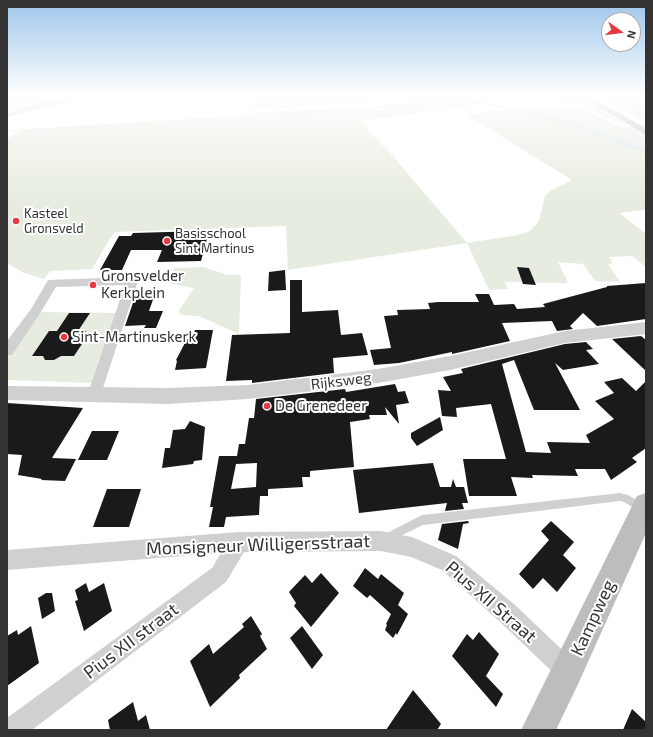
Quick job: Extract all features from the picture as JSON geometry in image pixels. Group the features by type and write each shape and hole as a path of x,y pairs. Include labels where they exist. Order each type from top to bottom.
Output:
{"main road":[{"name":"Kampweg","path":"538,730 568,671 645,507"}],"street":[{"path":"7,351 35,312 52,282 132,281 94,396"},
{"name":"Rijksweg","path":"7,393 94,396 221,394 286,388 404,372 565,337 646,328"},
{"name":"Monsigneur Willigersstraat","path":"7,560 239,542 381,541"},
{"name":"Pius XII Straat","path":"381,541 412,547 449,563 506,612 568,671"},
{"name":"Pius XII straat","path":"12,730 219,575 239,542"}],"lane":[{"name":"Monsigneur Willigersstraat","path":"381,541 422,520 620,497 645,507"}],"shaded area":[{"path":"20,130 369,130 391,154 467,243 288,270 286,226 115,232 92,269 50,271 44,279 24,273 7,263 7,139"},
{"path":"492,130 637,130 646,135 646,211 619,213 646,234 646,267 632,256 609,257 613,263 608,264 620,282 595,281 583,264 558,262 568,283 505,282 508,289 489,290 467,243 518,235 530,231 539,221 545,196 550,191 572,180"},
{"path":"204,267 227,275 241,275 239,334 199,316 183,315 178,312 194,288 168,283 174,268"},
{"path":"40,312 117,313 93,383 7,380 7,359"}],"building":[{"path":"203,231 200,240 207,239 201,261 157,262 162,250 131,250 122,270 100,270 119,236 131,236 133,233"},
{"path":"517,267 529,268 536,285 523,284"},
{"path":"285,270 286,290 268,291 269,272"},
{"path":"290,280 302,280 302,312 338,310 341,335 362,333 368,355 333,358 334,373 252,383 252,380 226,381 232,335 290,333"},
{"path":"646,283 646,319 597,326 583,313 570,326 573,329 557,331 552,321 502,323 510,341 452,354 452,352 399,363 374,365 370,350 391,348 384,316 398,315 397,310 430,309 428,303 438,302 479,302 475,294 489,294 494,305 514,304 517,309 545,307 543,304 607,286"},
{"path":"136,294 155,294 149,311 163,311 156,328 144,328 146,325 125,326"},
{"name":"Sint-Martinuskerk","path":"69,313 90,313 78,331 86,331 79,343 82,344 74,356 61,356 54,360 45,360 43,356 32,356 49,331 57,331"},
{"path":"195,330 213,330 206,368 175,370 176,360 187,339 190,340 192,338"},
{"path":"641,336 646,340 646,371 612,339"},
{"path":"586,342 593,349 586,350 599,364 563,370 555,363 580,410 534,410 514,360 502,364 526,452 551,453 547,442 590,443 586,435 614,419 595,401 614,393 604,382 622,378 636,391 646,381 646,448 632,458 637,462 611,480 605,469 575,469 578,476 532,475 533,478 511,477 517,496 469,496 463,459 506,459 491,404 456,408 457,417 442,416 438,390 451,391 443,377 463,373 461,369 565,344"},
{"path":"395,384 398,392 405,391 409,403 396,405 399,424 385,407 387,415 369,415 370,419 350,422 354,467 310,471 310,477 302,477 303,487 268,489 268,496 260,496 259,515 226,517 224,527 209,527 213,507 210,507 219,456 237,456 239,444 245,444 249,418 254,418 256,399 345,389 346,392","holes":["257,463 256,487 231,489 236,464"]},
{"path":"7,403 83,408 52,458 76,459 65,481 41,480 42,479 18,475 22,455 7,454"},
{"path":"440,417 443,430 417,446 411,438 411,433"},
{"path":"190,421 205,427 202,460 194,461 193,464 162,468 165,448 170,448 173,430 185,429"},
{"path":"92,431 119,431 107,460 78,460"},
{"path":"433,463 440,487 451,487 453,479 456,487 464,487 468,503 462,503 464,509 445,511 447,503 359,513 353,470"},
{"path":"107,489 141,489 129,527 93,527"},
{"path":"468,521 469,523 463,524 458,549 438,540 442,524"},
{"path":"551,521 574,542 563,555 576,568 557,592 543,578 533,589 519,574 549,540 541,531"},
{"path":"365,568 378,579 381,574 404,593 398,605 408,614 397,635 396,633 393,638 385,630 391,614 370,595 367,598 353,586"},
{"path":"321,573 339,593 311,627 294,606 296,603 289,592 305,575 312,583"},
{"path":"86,583 89,592 104,583 112,611 84,631 75,601 78,600 75,590"},
{"path":"46,593 52,593 55,611 42,619 38,598"},
{"path":"251,616 262,634 260,636 267,649 239,675 240,678 210,707 190,661 209,644 213,654 244,627 242,624"},
{"path":"31,626 39,663 7,686 7,636 17,630 18,635"},
{"path":"302,626 323,655 312,669 290,638"},
{"path":"479,632 499,654 486,676 503,694 496,707 452,656 467,634 473,640"},
{"path":"413,690 441,724 437,730 386,730"},
{"path":"133,702 138,721 146,715 150,730 110,730 108,720"},
{"path":"632,709 646,722 646,730 623,730"}],"waterway":[{"path":"588,130 640,149"},
{"path":"640,149 646,151"}],"place":[{"name":"Kasteel Gronsveld","path":"16,221"},
{"name":"Basisschool Sint Martinus","path":"167,241"},
{"name":"Gronsvelder Kerkplein","path":"93,285"},
{"name":"Sint-Martinuskerk","path":"64,337"},
{"name":"De Grenedeer","path":"267,406"}]}
